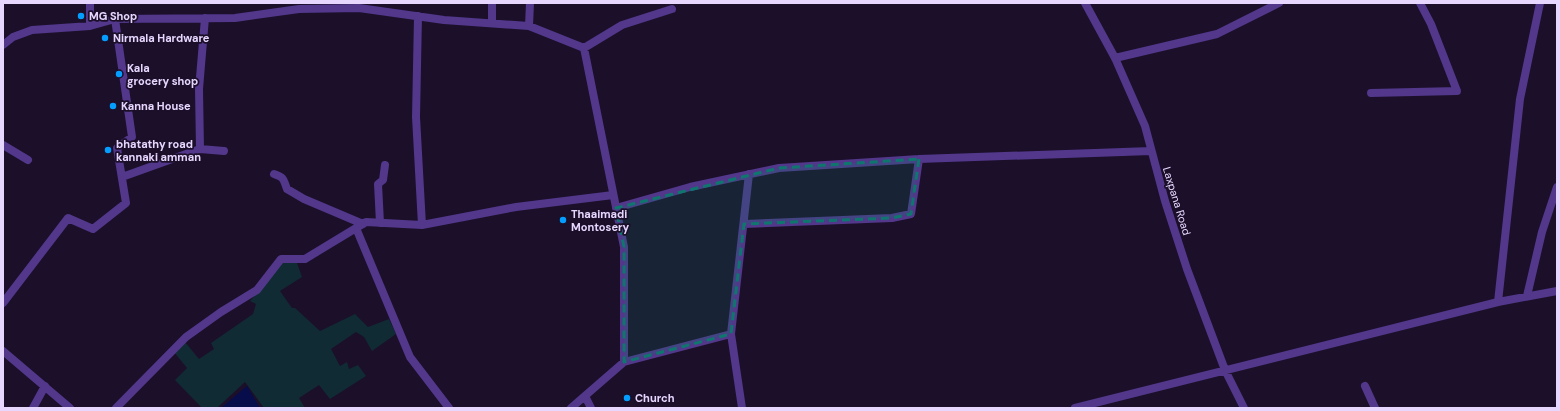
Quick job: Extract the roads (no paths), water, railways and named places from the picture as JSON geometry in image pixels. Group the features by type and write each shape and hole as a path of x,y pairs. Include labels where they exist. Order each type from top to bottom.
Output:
{"street":[{"path":"90,3 90,26"},
{"path":"492,3 492,23"},
{"path":"528,26 530,3"},
{"name":"Laxpana Road","path":"1085,3 1115,58 1145,126 1165,201 1186,269 1226,370 1244,408"},
{"path":"1115,58 1217,34 1280,3"},
{"path":"1371,93 1457,91 1431,24 1420,3"},
{"path":"1498,302 1520,100 1540,3"},
{"path":"3,45 13,37 32,30 90,26 115,19 235,18 299,9 359,8 418,16 528,26 584,48"},
{"path":"584,48 622,24 672,9"},
{"path":"418,16 416,117 422,225"},
{"path":"200,150 199,89 205,18"},
{"path":"3,303 68,218 93,230 126,203 118,148 132,137 115,19"},
{"path":"584,48 624,247 624,362"},
{"path":"3,146 28,160"},
{"path":"122,177 200,150 224,151"},
{"path":"616,208 690,188 779,168 919,159 1151,151"},
{"path":"744,224 892,218 911,214 919,159"},
{"path":"380,223 378,184 383,180 385,165"},
{"path":"274,174 285,180 287,189 359,226 410,357 449,408"},
{"path":"742,408 731,334 749,174"},
{"path":"1528,296 1542,232 1557,187"},
{"path":"116,408 186,337 221,312 257,290 281,259 305,259 366,222 422,225 516,207 613,195"},
{"path":"1074,408 1498,302 1557,291"},
{"path":"571,408 624,362 731,334"},
{"path":"3,351 70,408"},
{"path":"33,408 45,386"},
{"path":"1365,386 1375,408"},
{"path":"585,396 591,408"}],"place":[{"name":"MG Shop","path":"81,16"},
{"name":"Nirmala Hardware","path":"105,38"},
{"name":"Kala grocery shop","path":"119,74"},
{"name":"Kanna House","path":"113,106"},
{"name":"bhatathy road kannaki amman","path":"108,150"},
{"name":"Thaaimadi Montosery","path":"563,220"},
{"name":"Church","path":"627,398"}]}
